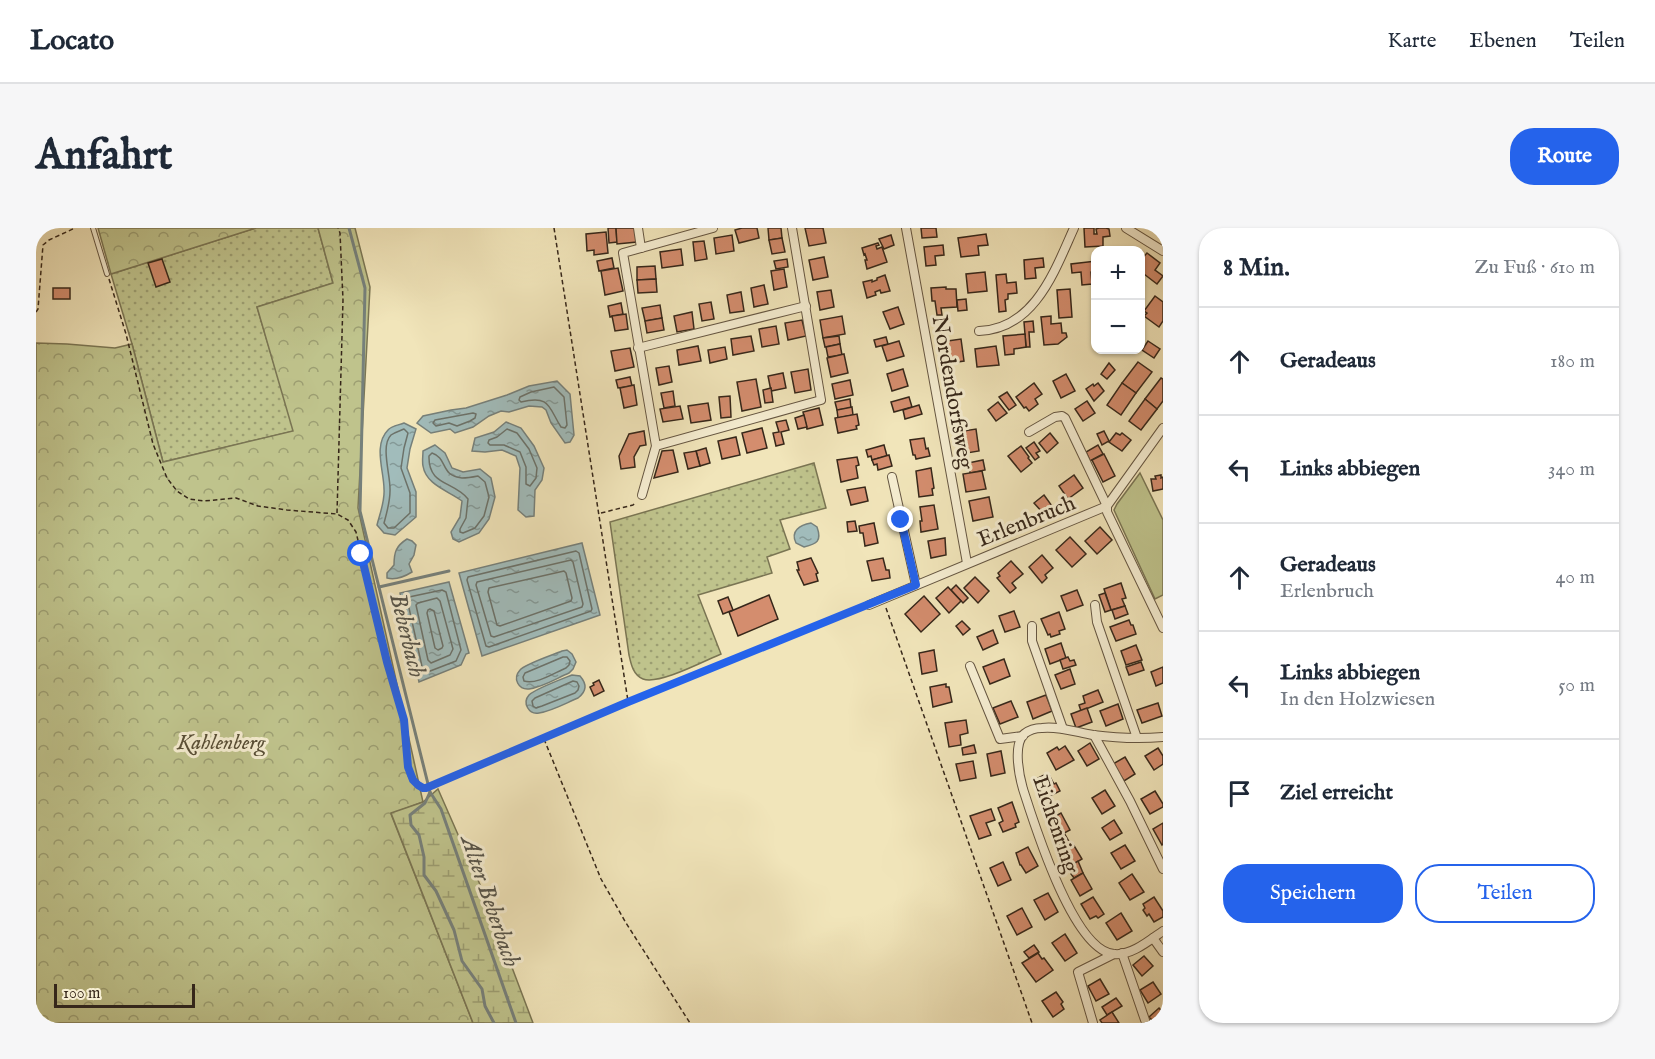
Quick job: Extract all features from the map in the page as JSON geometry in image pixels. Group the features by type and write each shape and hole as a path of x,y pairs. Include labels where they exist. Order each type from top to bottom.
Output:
{"street":[{"path":"638,228 641,248"},
{"path":"642,495 656,446 623,253 713,228"},
{"path":"656,446 821,400 792,228"},
{"name":"Nordendorfsweg","path":"906,228 967,563"},
{"path":"979,331 990,331 1008,323 1040,297 1074,228"},
{"path":"1126,228 1163,251"},
{"path":"638,348 806,306"},
{"path":"1029,432 1055,417 1065,418 1163,628"},
{"name":"Erlenbruch","path":"869,605 1107,506 1163,428"},
{"path":"892,477 916,585"},
{"path":"1095,605 1097,622 1137,738"},
{"path":"1032,626 1032,642 1063,729"},
{"path":"970,666 1000,739 1023,736 1034,729 1042,728 1063,729 1094,735 1163,737"},
{"path":"1094,735 1163,869"},
{"name":"Eichenring","path":"1023,736 1019,749 1020,779 1037,835 1047,859 1067,904 1084,931 1100,949 1118,954"},
{"path":"1093,1023 1078,972 1153,938 1163,931"},
{"path":"1153,938 1163,952"},
{"path":"1118,954 1145,1020"}],"lane":[{"path":"93,228 107,274"}],"path":[{"path":"36,312 44,245 49,240 75,228"},
{"path":"337,513 343,300 338,228"},
{"path":"554,228 628,702"},
{"path":"107,274 126,334 153,444 167,478 177,491 189,499 204,501 236,498 258,506 337,513 348,520 356,532 387,662 404,720 408,767 413,780 423,788 869,605"},
{"path":"599,514 633,505 642,495"},
{"path":"883,599 1032,1023"},
{"path":"544,739 601,879 626,923 690,1023"}],"green space":[{"path":"98,228 256,228 111,274"},
{"path":"256,228 318,228 333,283 257,307 294,431 163,462 111,274"},
{"name":"Kahlenberg","path":"318,228 355,228 370,287 358,508 423,802 391,814 473,1023 36,1023 36,343 115,348 132,344 163,462 293,431 257,307 333,283"},
{"path":"814,463 826,508 780,520 790,549 767,557 772,573 698,595 721,654 660,679 643,679 637,675 629,655 610,522"},
{"path":"1140,473 1163,520 1163,595 1155,599 1114,510"},
{"path":"438,789 485,896 533,1023 473,1023 391,813 423,802"}],"water":[{"path":"557,381 570,394 574,435 570,442 565,443 542,407 529,406 509,412 501,411 473,427 455,433 450,429 431,433 417,423 423,416 466,408 529,386"},
{"path":"506,422 521,428 534,446 544,468 542,480 535,490 534,516 526,517 518,510 520,468 516,456 502,450 472,451 475,438 494,432"},
{"path":"404,423 416,429 407,468 416,492 416,517 395,535 384,533 377,525 384,494 380,451 381,443 388,430"},
{"path":"435,445 445,453 452,468 463,472 480,469 491,478 495,497 489,519 479,533 459,542 453,539 451,532 460,517 462,501 433,483 425,473 423,466 423,451"},
{"path":"811,523 817,527 819,539 812,545 804,547 796,543 794,535 797,529"},
{"path":"407,539 416,545 409,564 412,572 400,578 387,578 387,573 394,565 396,550"},
{"path":"582,543 600,615 482,656 459,573"},
{"path":"449,582 469,653 466,654 461,665 419,682 400,593"},
{"path":"567,650 576,662 569,673 534,688 525,689 520,686 517,677 520,670"},
{"path":"572,675 580,676 585,685 583,693 578,698 544,712 535,713 528,708 526,701 529,695"}],"building":[{"path":"608,228 616,228 617,242 609,243"},
{"path":"616,228 636,228 637,242 617,244"},
{"path":"757,228 759,238 739,243 735,230"},
{"path":"768,228 781,228 782,238 769,240"},
{"path":"805,228 823,228 826,243 809,246"},
{"path":"921,228 936,228 937,237 922,238"},
{"path":"1084,228 1094,228 1094,234 1097,234 1096,229 1099,228 1109,229 1110,236 1103,237 1103,246 1085,247"},
{"path":"606,232 608,253 594,255 594,250 587,251 586,234"},
{"path":"986,234 988,245 978,246 979,255 961,257 958,238"},
{"path":"732,235 734,251 716,254 714,238"},
{"path":"891,235 894,245 884,249 879,239"},
{"path":"782,238 785,252 772,254 769,240"},
{"path":"704,241 707,259 695,261 693,242"},
{"path":"878,243 877,249 882,247 887,262 867,269 865,260 867,260 862,248"},
{"path":"943,245 944,255 935,256 936,265 926,266 924,247"},
{"path":"681,249 683,265 662,268 660,252"},
{"path":"1147,253 1160,263 1155,270 1163,276 1157,284 1145,275"},
{"path":"824,257 828,277 813,280 809,260"},
{"path":"612,258 614,268 599,271 597,261"},
{"path":"1043,258 1044,267 1035,268 1036,278 1025,279 1024,260"},
{"path":"162,259 170,282 156,287 148,263"},
{"path":"787,259 788,267 776,269 774,261"},
{"path":"1091,262 1091,284 1082,285 1081,272 1072,273 1071,264"},
{"path":"655,266 656,279 637,280 637,267"},
{"path":"618,268 623,291 605,295 601,271"},
{"path":"784,269 787,287 774,290 771,271"},
{"path":"985,272 987,291 968,293 966,274"},
{"path":"1006,274 1007,283 1016,282 1017,293 1008,294 1008,299 1005,300 1006,311 999,312 996,275"},
{"path":"885,275 890,291 881,293 880,290 875,292 876,295 867,298 863,282 872,280 872,282"},
{"path":"656,279 657,292 638,293 637,280"},
{"path":"764,285 768,304 754,307 751,288"},
{"path":"946,287 946,289 956,289 957,307 941,308 942,315 937,315 935,301 932,301 931,288"},
{"path":"53,288 70,288 70,299 53,299"},
{"path":"1070,289 1072,317 1059,318 1057,290"},
{"path":"831,290 834,307 820,310 817,292"},
{"path":"741,292 744,311 730,313 727,295"},
{"path":"1155,296 1163,302 1163,321 1159,327 1145,317 1147,313 1145,310"},
{"path":"966,299 967,310 958,311 957,300"},
{"path":"711,302 714,319 702,321 699,304"},
{"path":"621,303 623,314 610,317 608,306"},
{"path":"660,305 662,318 645,321 642,308"},
{"path":"898,307 904,324 890,329 883,312"},
{"path":"692,312 694,329 677,332 674,316"},
{"path":"626,314 628,329 615,331 612,316"},
{"path":"842,316 845,334 823,338 820,320"},
{"path":"1051,316 1051,324 1061,323 1062,333 1066,333 1067,337 1058,344 1044,345 1041,317"},
{"path":"662,318 664,330 647,333 645,321"},
{"path":"802,320 806,336 788,340 785,323"},
{"path":"1033,321 1034,332 1029,332 1030,347 1026,347 1024,322"},
{"path":"776,326 779,344 762,347 759,329"},
{"path":"1025,334 1026,347 1014,349 1014,354 1005,355 1003,336"},
{"path":"751,336 754,351 733,355 731,339"},
{"path":"839,336 840,344 825,347 823,338"},
{"path":"886,337 888,344 876,347 874,340"},
{"path":"961,339 964,361 944,364 941,342"},
{"path":"899,341 904,356 887,361 882,346"},
{"path":"1148,341 1160,349 1154,358 1145,352"},
{"path":"840,344 842,355 828,357 826,347"},
{"path":"698,346 701,361 679,365 677,350"},
{"path":"996,346 999,365 977,367 975,349"},
{"path":"725,347 727,359 710,363 708,350"},
{"path":"630,348 634,367 615,371 611,351"},
{"path":"844,354 848,373 831,377 827,358"},
{"path":"1138,362 1152,372 1136,393 1122,383"},
{"path":"1109,363 1115,370 1107,379 1101,374"},
{"path":"669,366 672,382 659,385 656,368"},
{"path":"808,369 811,390 795,393 791,372"},
{"path":"903,369 908,386 892,391 887,374"},
{"path":"783,373 786,388 771,391 768,376"},
{"path":"1066,374 1075,391 1061,398 1053,381"},
{"path":"630,377 632,386 618,388 616,380"},
{"path":"1161,378 1163,379 1163,401 1157,409 1145,399"},
{"path":"756,379 761,407 742,411 737,382"},
{"path":"850,380 853,395 835,399 832,384"},
{"path":"1034,383 1042,394 1035,399 1038,404 1029,411 1016,397"},
{"path":"1098,383 1104,391 1094,401 1086,389"},
{"path":"1122,383 1136,393 1121,415 1107,405"},
{"path":"634,385 637,405 624,408 620,388"},
{"path":"771,388 773,402 765,403 763,390"},
{"path":"673,391 675,406 664,408 661,393"},
{"path":"1007,392 1016,405 1009,410 999,397"},
{"path":"730,396 731,417 721,418 719,397"},
{"path":"909,397 912,407 894,412 891,402"},
{"path":"850,399 851,408 837,410 835,402"},
{"path":"1145,399 1157,409 1141,430 1129,421"},
{"path":"1087,401 1095,413 1083,421 1075,409"},
{"path":"998,402 1007,413 996,421 988,410"},
{"path":"708,403 711,420 691,423 688,406"},
{"path":"919,405 922,414 905,419 903,410"},
{"path":"680,406 683,419 663,422 660,409"},
{"path":"852,407 853,415 838,418 837,410"},
{"path":"819,408 823,425 807,429 803,412"},
{"path":"857,414 859,425 856,426 857,429 838,433 835,418"},
{"path":"804,415 807,427 798,429 795,418"},
{"path":"786,420 789,430 781,432 784,444 776,446 773,433 779,432 776,422"},
{"path":"762,428 767,448 747,453 742,433"},
{"path":"976,429 979,451 961,454 957,432"},
{"path":"644,431 646,445 640,446 634,457 635,467 621,469 619,456 629,434"},
{"path":"1104,431 1109,441 1102,445 1097,434"},
{"path":"1050,433 1058,443 1047,453 1039,443"},
{"path":"1116,433 1120,435 1122,433 1131,440 1122,451 1109,442"},
{"path":"736,437 740,455 722,459 718,441"},
{"path":"924,438 930,456 916,459 910,440"},
{"path":"1034,442 1040,451 1036,453 1039,457 1035,460 1026,448"},
{"path":"884,445 887,456 872,460 871,456 868,457 866,450"},
{"path":"1098,445 1103,454 1090,461 1086,452"},
{"path":"1021,446 1032,463 1021,472 1008,456"},
{"path":"706,448 710,463 700,466 696,451"},
{"path":"673,450 678,472 654,478 662,451"},
{"path":"696,451 700,466 688,469 684,453"},
{"path":"1104,454 1115,476 1103,482 1092,460"},
{"path":"889,455 892,466 878,470 877,464 874,465 872,460"},
{"path":"857,457 858,478 841,482 837,460"},
{"path":"983,460 985,470 970,473 968,463"},
{"path":"931,468 933,495 919,497 916,471"},
{"path":"982,471 986,489 966,492 963,474"},
{"path":"1074,475 1083,488 1068,499 1059,486"},
{"path":"1161,475 1163,489 1153,491 1151,479 1156,479 1155,476"},
{"path":"865,487 868,501 851,505 847,490"},
{"path":"1044,495 1052,506 1043,513 1034,503"},
{"path":"989,497 993,517 973,521 969,501"},
{"path":"934,505 938,529 921,532 920,507"},
{"path":"855,521 857,531 848,532 847,522"},
{"path":"874,523 878,543 865,546 863,533 860,533 859,526"},
{"path":"1100,527 1112,540 1097,554 1085,541"},
{"path":"1070,537 1086,554 1072,567 1056,550"},
{"path":"945,538 946,555 931,558 928,541"},
{"path":"1042,555 1053,568 1045,575 1047,578 1042,583 1029,567"},
{"path":"811,558 818,573 816,574 818,581 804,585 797,570 799,570 797,562"},
{"path":"883,558 890,578 872,581 867,561"},
{"path":"1011,561 1023,574 1012,583 1016,588 1010,593 997,578 1000,576 998,573"},
{"path":"975,577 989,591 978,603 964,588"},
{"path":"1121,583 1126,598 1122,599 1125,606 1111,610 1104,589"},
{"path":"956,585 968,598 963,603 951,590"},
{"path":"948,587 961,601 949,613 936,598"},
{"path":"1077,590 1083,605 1067,611 1061,596"},
{"path":"1105,593 1111,610 1105,612 1099,595"},
{"path":"769,595 778,619 738,636 729,612"},
{"path":"924,596 940,614 921,632 905,614"},
{"path":"728,597 733,610 723,614 718,601"},
{"path":"1125,606 1128,614 1115,619 1112,610"},
{"path":"1014,611 1020,627 1005,632 999,616"},
{"path":"1059,612 1065,629 1059,631 1060,634 1051,637 1041,619"},
{"path":"1129,620 1136,634 1116,641 1110,627"},
{"path":"962,621 970,629 963,635 956,626"},
{"path":"993,630 998,643 983,650 977,637"},
{"path":"1061,643 1066,658 1050,664 1045,649"},
{"path":"1136,645 1142,660 1126,665 1121,651"},
{"path":"934,650 937,671 922,674 919,653"},
{"path":"1068,657 1070,661 1074,660 1076,665 1063,669 1060,660"},
{"path":"1004,659 1010,676 990,684 983,667"},
{"path":"1141,662 1144,670 1129,675 1126,667"},
{"path":"1163,667 1163,683 1156,686 1151,672"},
{"path":"1070,669 1075,684 1061,689 1055,675"},
{"path":"599,680 604,691 594,696 590,687"},
{"path":"946,684 946,687 949,687 952,702 933,707 930,687"},
{"path":"1098,690 1103,702 1081,711 1079,705 1085,703 1083,696"},
{"path":"1046,695 1052,711 1033,719 1027,702"},
{"path":"1011,701 1018,717 1000,724 993,708"},
{"path":"1158,703 1162,716 1142,723 1137,710"},
{"path":"1118,704 1123,719 1106,726 1100,711"},
{"path":"1087,708 1092,722 1076,728 1071,714"},
{"path":"966,720 968,733 960,735 961,745 949,747 945,723"},
{"path":"1090,743 1099,759 1087,766 1078,751"},
{"path":"974,745 976,753 963,755 962,748"},
{"path":"1065,746 1074,760 1056,770 1047,753 1057,747 1059,750"},
{"path":"1158,748 1163,756 1163,764 1154,770 1145,756"},
{"path":"1001,751 1005,773 991,776 987,754"},
{"path":"1125,757 1135,774 1124,781 1113,764"},
{"path":"973,761 976,778 960,781 956,764"},
{"path":"1048,773 1060,791 1044,799 1034,780"},
{"path":"1105,790 1115,806 1102,814 1092,798"},
{"path":"1155,791 1163,807 1150,814 1141,799"},
{"path":"1012,802 1019,822 1015,824 1016,827 1003,832 999,823 1003,821 998,808"},
{"path":"991,809 995,820 986,823 991,835 979,839 970,816"},
{"path":"1061,813 1070,830 1057,837 1047,821"},
{"path":"1114,820 1122,833 1110,840 1102,828"},
{"path":"1163,823 1163,844 1162,845 1153,829"},
{"path":"1064,833 1071,845 1062,850 1055,838"},
{"path":"1073,844 1082,859 1069,867 1060,851"},
{"path":"1125,845 1135,861 1121,869 1111,853"},
{"path":"1028,847 1038,866 1026,873 1016,853"},
{"path":"1078,861 1083,873 1074,878 1071,874 1074,872 1070,866"},
{"path":"1003,862 1011,880 998,886 990,868"},
{"path":"1083,873 1092,889 1080,896 1071,880"},
{"path":"1132,874 1144,892 1130,900 1119,883"},
{"path":"1048,893 1058,912 1045,920 1034,900"},
{"path":"1093,897 1104,914 1090,919 1081,904"},
{"path":"1154,897 1163,911 1163,917 1154,922 1143,910 1145,908 1143,904"},
{"path":"1022,908 1032,927 1017,935 1007,916"},
{"path":"1121,913 1132,931 1117,940 1106,923"},
{"path":"1065,934 1077,953 1065,961 1052,943"},
{"path":"1034,945 1039,952 1029,958 1024,952"},
{"path":"1038,953 1053,970 1036,982 1022,963"},
{"path":"1144,956 1153,966 1142,976 1133,965"},
{"path":"1100,979 1109,994 1096,1001 1088,986"},
{"path":"1153,982 1161,994 1148,1003 1140,990"},
{"path":"1056,992 1063,1002 1061,1004 1064,1009 1053,1017 1042,1001"},
{"path":"1116,998 1122,1006 1107,1015 1102,1007"},
{"path":"1159,1008 1163,1013 1163,1022 1155,1023 1149,1017"},
{"path":"1112,1012 1119,1023 1102,1023 1100,1020"}],"waterway":[{"name":"Beberbach","path":"349,228 365,288 360,511 430,792 425,803 410,815 411,825 419,835 424,857 424,875 436,891 454,930 462,961 482,989 485,1006 494,1023"},
{"path":"379,587 449,571"},
{"name":"Alter Beberbach","path":"430,792 441,809 516,1023"}],"route":[{"path":"361,554 387,662 404,720 408,767 413,780 426,788 748,652 916,585 901,520"}]}
